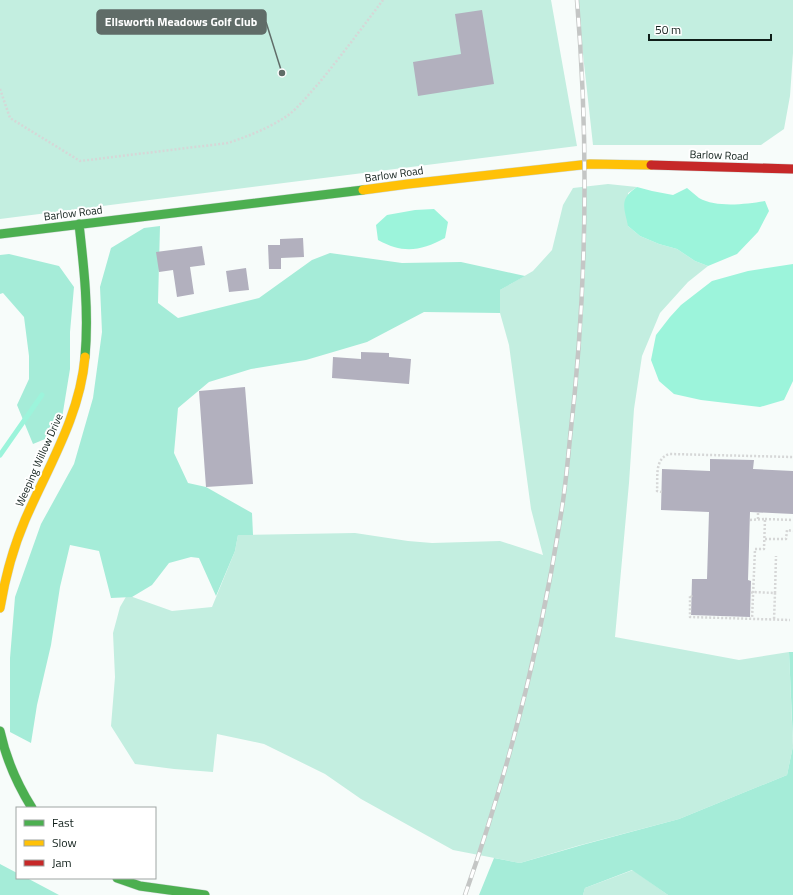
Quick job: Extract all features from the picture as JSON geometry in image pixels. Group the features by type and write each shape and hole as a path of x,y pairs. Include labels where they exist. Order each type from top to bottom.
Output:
{"street":[{"name":"Barlow Road","path":"0,234 330,195 423,182 590,164 639,164 793,169"},
{"name":"Weeping Willow Drive","path":"0,608 18,537 60,449 75,410 80,390 87,353 88,322 79,224"},
{"path":"0,731 14,776 22,793 31,807"},
{"path":"120,879 140,886 205,895"}],"path":[{"path":"0,89 10,118 80,161 193,146 228,143 269,127 304,101 382,0"},
{"path":"662,492 657,491 659,460 668,454 793,457"},
{"path":"758,513 758,518"},
{"path":"750,520 758,518 793,520"},
{"path":"752,619 755,549 764,549 765,519"},
{"path":"764,539 786,539 787,530 793,531"},
{"path":"774,620 776,556"},
{"path":"752,593 775,593"},
{"path":"692,597 690,596 690,617 790,620"}],"shaded area":[{"path":"0,0 551,0 577,146 0,219"},
{"path":"577,0 793,0 793,53 790,96 784,129 761,145 593,145"},
{"path":"608,184 637,187 628,193 628,226 640,236 659,244 677,249 695,261 708,266 688,282 660,313 642,356 634,409 615,637 739,660 789,652 793,746 787,775 679,819 520,863 453,850 361,799 325,774 264,744 217,734 213,772 135,764 111,726 115,677 113,633 120,607 127,595 172,611 212,607 235,551 238,535 355,533 432,543 500,541 543,555 531,509 509,345 500,313 500,290 533,271 552,250 563,205 573,188"},
{"path":"637,187 673,195 687,188 699,198 714,203 723,204 741,204 765,201 769,211 758,232 737,254 708,266 695,261 677,249 659,244 640,236 628,226 624,204 627,195"},
{"path":"434,209 448,222 445,238 428,246 412,249 396,247 378,240 376,225 387,215 415,210"},
{"path":"160,226 158,303 178,318 259,298 312,260 330,253 402,263 461,262 525,276 500,290 500,313 424,312 367,342 306,360 251,369 209,382 178,408 174,453 188,483 206,487 252,513 253,535 238,535 235,551 216,596 199,558 191,557 169,563 152,585 132,597 111,598 99,551 70,545 60,587 51,645 37,705 31,743 10,732 10,658 15,597 41,524 74,464 93,398 102,332 100,287 111,248 144,228"},
{"path":"9,254 59,266 74,287 70,332 70,369 62,418 50,437 33,444 17,405 29,379 29,356 24,317 3,293 0,294 0,255"},
{"path":"793,264 793,381 784,400 760,407 701,400 674,394 659,381 651,360 656,335 681,305 712,281 748,271"},
{"path":"789,652 793,652 793,742"},
{"path":"793,746 793,895 668,895 632,870 585,888 583,895 479,895 494,858 520,863 679,819 787,775"},
{"path":"0,864 16,872 16,879 29,879 59,895 0,895"},
{"path":"633,870 668,895 583,895 585,888"}],"building":[{"path":"482,10 494,84 418,96 413,62 461,54 455,14"},
{"path":"303,238 304,257 281,258 281,269 269,269 268,245 280,245 280,239"},
{"path":"202,246 205,265 190,267 194,294 177,297 173,270 159,272 156,252"},
{"path":"246,268 249,290 229,292 226,271"},
{"path":"361,352 389,353 389,357 411,359 409,384 332,378 333,357 361,359"},
{"path":"245,387 253,484 206,487 199,391"},
{"path":"710,459 754,460 753,469 793,471 793,514 750,512 748,580 751,581 750,617 691,615 692,579 707,579 709,512 661,510 662,469 710,471"}],"waterway":[{"path":"0,455 42,395"}],"railway":[{"path":"465,895 511,749 546,601 563,501 576,383 583,274 585,164 581,55 577,0"}],"traffic: fast":[{"path":"0,234 363,190"},
{"path":"79,224 86,307 85,357"},
{"path":"0,731 5,751 13,771 31,807"},
{"path":"120,879 140,886 205,895"}],"traffic: slow":[{"path":"363,190 590,164 651,165"},
{"path":"0,608 4,586 17,541 70,421 82,379 85,357"}],"traffic: jam":[{"path":"651,165 793,169"}],"place":[{"name":"Ellsworth Meadows Golf Club","path":"282,73"}]}
